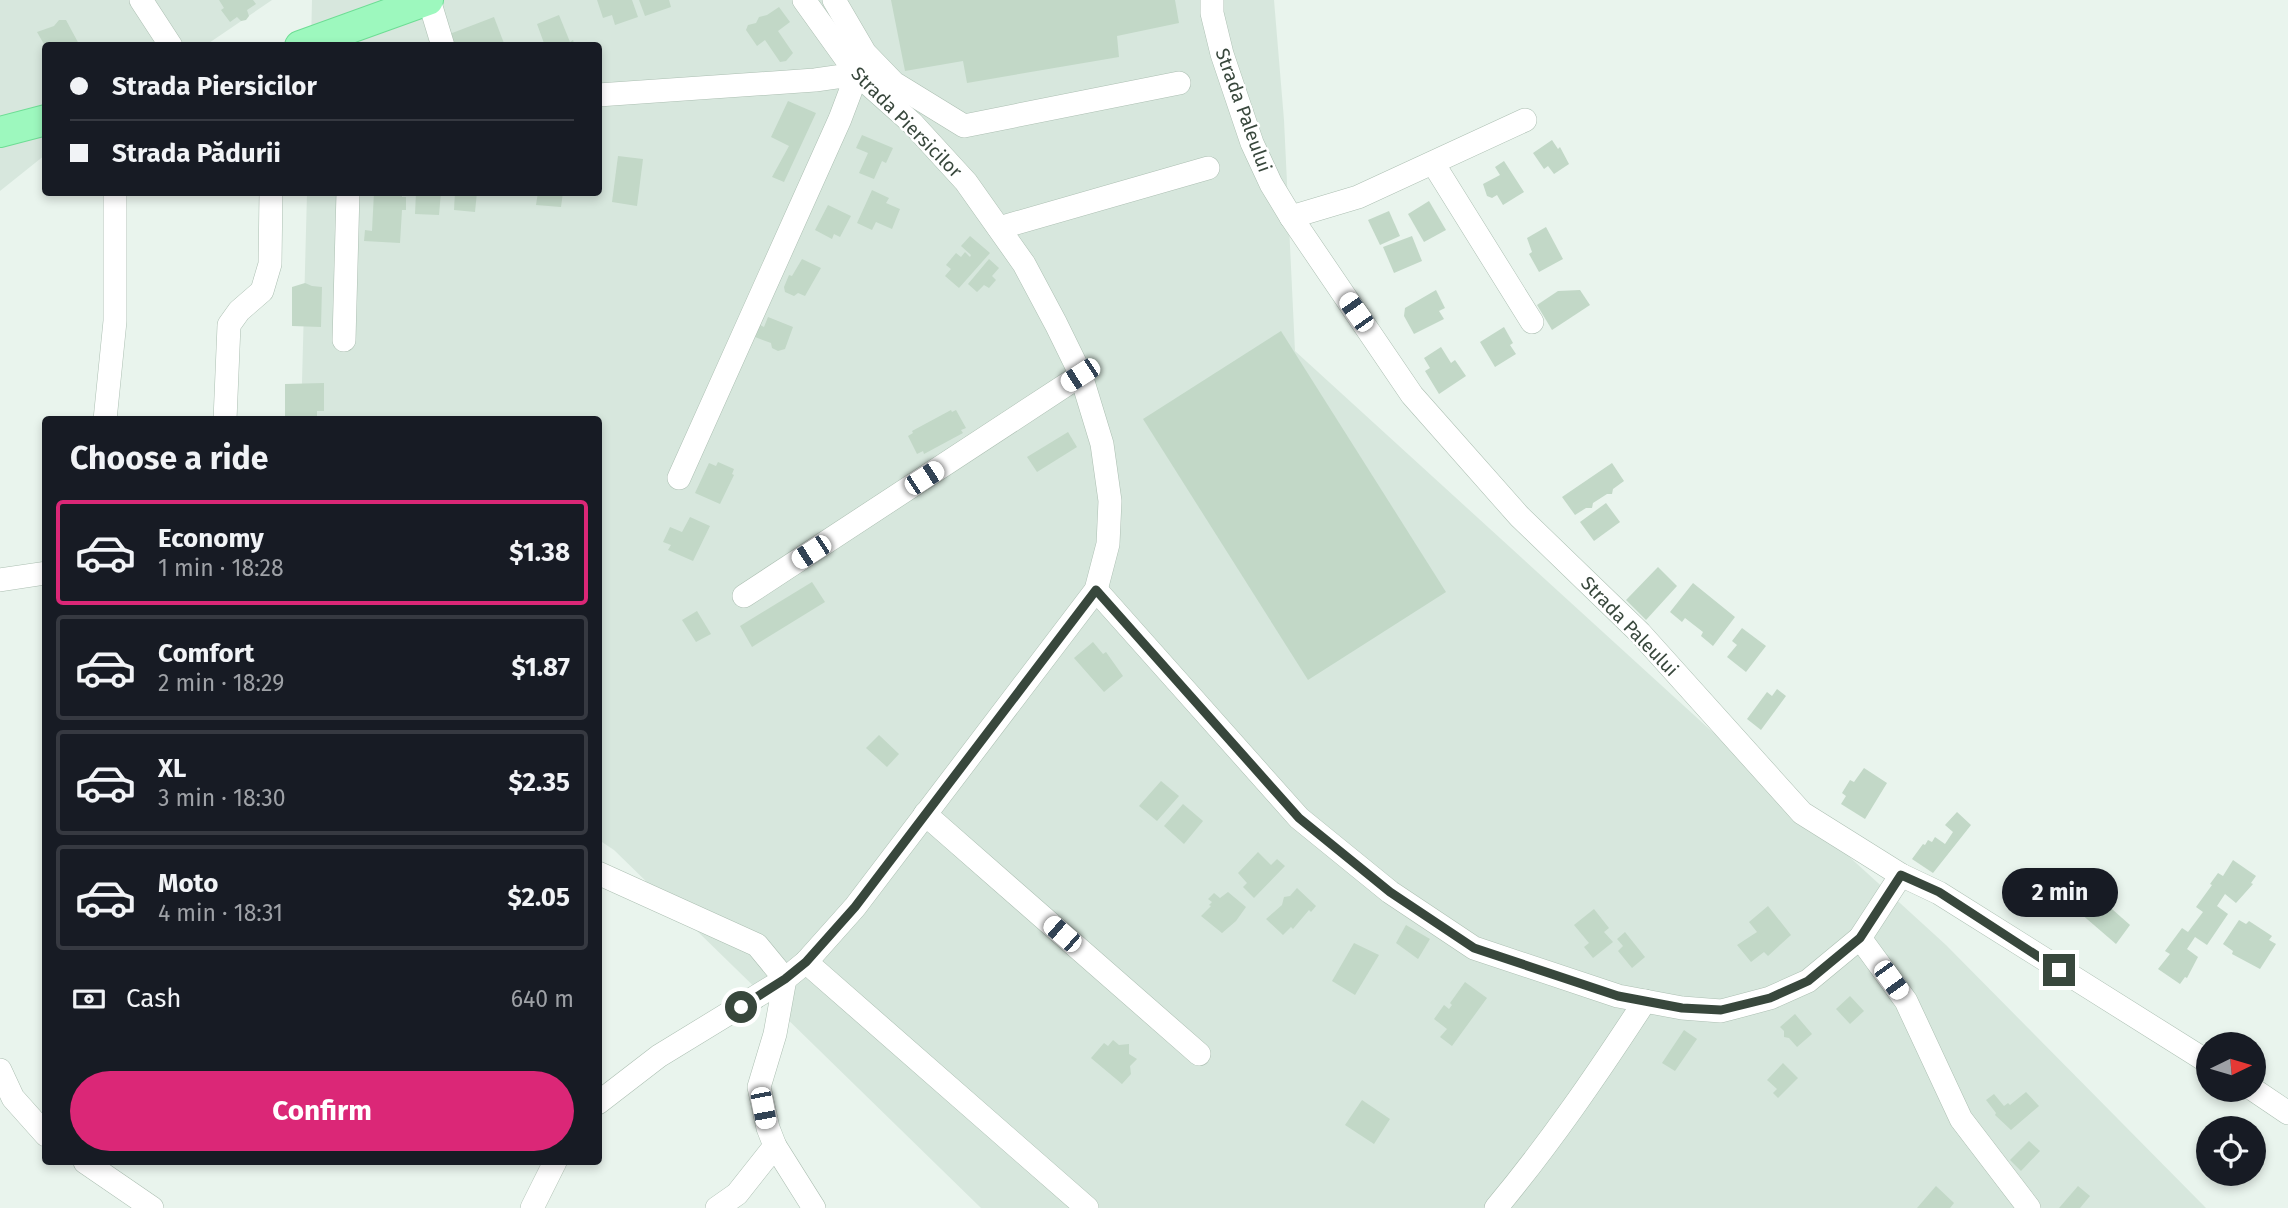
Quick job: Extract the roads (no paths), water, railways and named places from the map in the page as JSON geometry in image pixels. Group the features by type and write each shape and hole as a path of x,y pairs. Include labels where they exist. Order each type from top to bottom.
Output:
{"main road":[{"path":"323,42 352,37 429,0"},
{"path":"0,132 42,121"}],"street":[{"path":"141,0 169,42"},
{"path":"429,0 442,42"},
{"name":"Strada Piersicilor","path":"602,1100 659,1056 785,979 806,962 855,907 1096,590 1108,544 1110,501 1102,444 1080,375 1024,264 966,182 921,133 857,74 804,0"},
{"path":"835,0 866,53 894,83 964,126 1179,83"},
{"name":"Strada Paleului","path":"1212,0 1212,13 1222,54 1252,143 1291,218 1412,396 1519,516 1640,633 1802,813 1901,875 1939,892 2196,1054"},
{"path":"602,95 815,80 857,74 840,119 679,478"},
{"path":"1291,218 1358,197 1525,120"},
{"path":"1433,163 1532,322"},
{"path":"999,228 1208,167"},
{"path":"106,416 115,321 115,196"},
{"path":"225,416 229,326 239,311 262,291 270,264 271,196"},
{"path":"344,340 348,196"},
{"path":"744,596 1080,375"},
{"path":"0,580 42,574"},
{"path":"1096,590 1299,818 1390,892 1474,948 1618,996 1682,1008 1721,1010 1770,998 1808,981 1860,938 1901,875"},
{"path":"925,814 1199,1054"},
{"path":"602,875 757,945 785,979 775,1034 759,1087 775,1146 814,1208"},
{"path":"1860,938 1906,1001 1961,1119 2029,1208"},
{"path":"806,962 1087,1208"},
{"path":"1496,1208 1576,1106 1645,1001"},
{"path":"0,1070 13,1098 42,1131"},
{"path":"2266,1098 2287,1111"},
{"path":"717,1208 737,1194 775,1146"},
{"path":"89,1165 152,1208"},
{"path":"532,1208 554,1165"}]}
